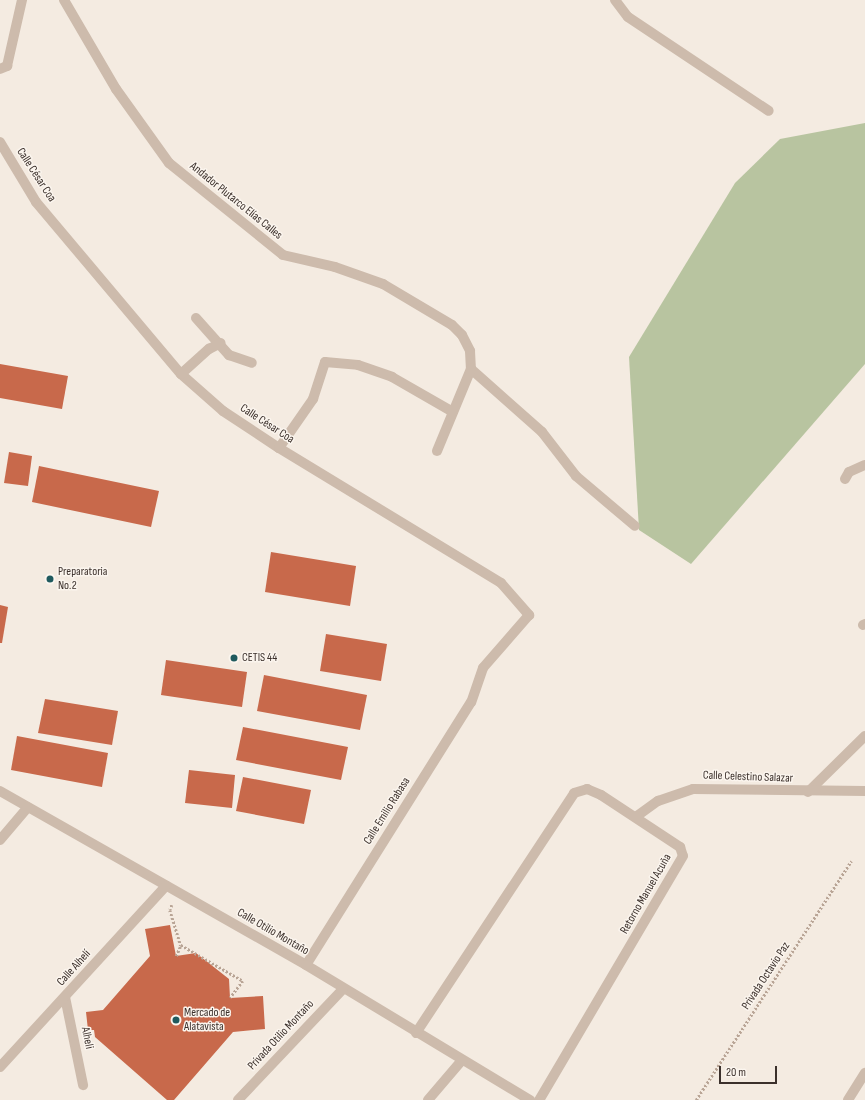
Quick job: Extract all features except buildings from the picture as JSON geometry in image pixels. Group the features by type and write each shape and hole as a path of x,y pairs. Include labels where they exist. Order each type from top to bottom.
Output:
{"street":[{"path":"0,69 7,66 22,0"},
{"name":"Andador Plutarco Elías Calles","path":"64,0 116,89 169,163 283,255 335,267 383,284 452,324 462,335 470,351 471,369"},
{"path":"615,0 628,17 769,111"},
{"name":"Calle César Coa","path":"0,143 36,202 181,374 223,411 279,448 501,583 529,615 483,668"},
{"path":"196,318 221,343 229,355 252,363"},
{"path":"181,374 209,349 221,343"},
{"path":"279,448 313,399 325,362 358,366 392,377 453,412"},
{"path":"437,451 471,369 542,432 576,476 635,526"},
{"path":"845,480 849,472 865,465"},
{"name":"Calle Emilio Rabasa","path":"306,965 471,702 483,668"},
{"path":"808,792 865,736"},
{"name":"Retorno Manuel Acuña","path":"416,1033 574,793 587,789 637,816 680,847 683,856 540,1100"},
{"name":"Calle Celestino Salazar","path":"637,816 658,801 693,789 808,792 865,791"},
{"name":"Calle Otilio Montaño","path":"0,791 306,965 416,1033 530,1100"},
{"path":"0,840 28,807"},
{"name":"Calle Alhelí","path":"0,1067 166,886"},
{"name":"Privada Otilio Montaño","path":"238,1100 343,989"},
{"name":"Alheli","path":"65,997 83,1085"},
{"path":"428,1100 462,1060"},
{"path":"848,1100 865,1072"}],"path":[{"name":"Privada Octavio Paz","path":"696,1100 851,861"},
{"path":"176,956 181,945 170,910 178,892"},
{"path":"181,945 244,981 230,998"}],"green space":[{"path":"865,123 865,364 691,564 639,530 629,357 735,183 780,139"}],"place":[{"name":"Preparatoria No.2","path":"50,579"},
{"name":"CETIS 44","path":"234,658"},
{"name":"Mercado de Alatavista","path":"176,1020"}]}
